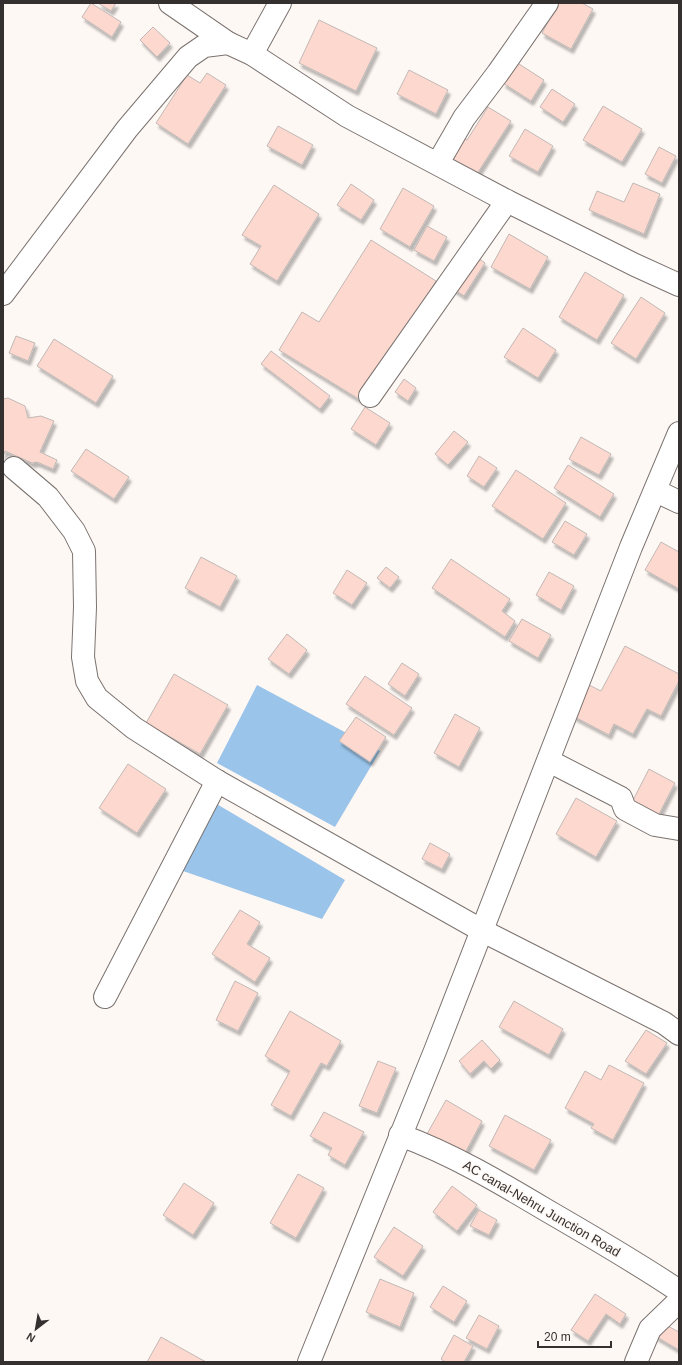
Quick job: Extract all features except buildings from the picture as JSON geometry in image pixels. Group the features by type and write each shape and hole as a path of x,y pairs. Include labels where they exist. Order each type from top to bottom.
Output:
{"street":[{"path":"170,3 228,43 252,54 347,116 507,201 635,265 679,285"},
{"path":"252,54 280,3"},
{"path":"438,163 464,118 498,73 547,3"},
{"path":"3,294 127,129 188,57 204,46 228,43"},
{"path":"370,396 507,201"},
{"path":"309,1362 435,1051 631,547 679,434"},
{"path":"14,468 48,497 74,531 84,551 85,607 83,657 87,681 97,698 134,728 217,781 481,930 664,1023 679,1034"},
{"path":"656,491 679,502"},
{"path":"549,761 621,798 625,809 655,825 679,829"},
{"path":"104,997 217,781"},
{"name":"AC canal-Nehru Junction Road","path":"400,1135 427,1145 483,1172 604,1243 679,1291"},
{"path":"636,1362 650,1328 679,1301"}],"water":[{"path":"257,685 380,751 335,827 217,763"},
{"path":"215,803 345,880 322,919 183,871"}]}
